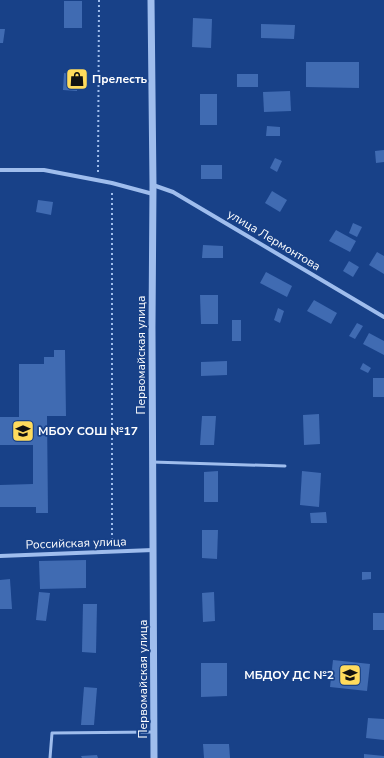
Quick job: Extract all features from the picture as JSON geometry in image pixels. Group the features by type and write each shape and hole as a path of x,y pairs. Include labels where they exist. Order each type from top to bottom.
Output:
{"street":[{"name":"Первомайская улица","path":"151,0 153,184 152,462 154,758"},
{"path":"0,170 44,170 112,183 153,194"},
{"name":"улица Лермонтова","path":"153,184 173,192 384,316"},
{"name":"Российская улица","path":"0,556 112,553 153,550"}],"lane":[{"path":"152,462 285,466"},
{"path":"50,758 52,734 154,732"}],"path":[{"path":"98,180 99,0"},
{"path":"112,183 112,553"}],"building":[{"path":"64,1 82,1 82,28 64,28"},
{"path":"193,18 212,19 211,48 192,47"},
{"path":"261,24 295,25 294,39 261,38"},
{"path":"0,29 5,29 3,43 0,43"},
{"path":"306,62 359,62 359,88 306,87"},
{"path":"64,73 78,75 77,91 63,90"},
{"path":"237,74 258,74 258,87 237,87"},
{"path":"290,91 291,111 264,112 263,92"},
{"path":"200,94 217,94 217,125 200,125"},
{"path":"267,126 280,127 280,136 266,136"},
{"path":"384,150 384,162 376,163 375,151"},
{"path":"275,158 282,161 277,172 270,168"},
{"path":"201,165 222,165 222,179 201,179"},
{"path":"272,191 287,200 280,212 265,203"},
{"path":"38,200 53,202 51,215 36,212"},
{"path":"353,223 362,227 357,237 349,233"},
{"path":"336,230 356,241 350,252 329,241"},
{"path":"203,245 223,246 223,258 202,258"},
{"path":"377,252 384,256 384,274 369,265"},
{"path":"349,261 359,267 353,277 343,271"},
{"path":"266,272 292,286 287,297 260,283"},
{"path":"200,295 218,295 218,324 201,324"},
{"path":"314,300 337,313 331,324 307,311"},
{"path":"278,308 284,311 280,323 274,320"},
{"path":"232,320 241,320 241,341 232,341"},
{"path":"357,323 363,326 355,339 349,336"},
{"path":"369,333 384,341 384,355 363,344"},
{"name":"МБОУ СОШ №17","path":"54,350 65,350 66,416 47,416 48,513 36,513 36,507 0,507 0,485 33,484 33,445 0,445 0,417 19,417 19,364 44,364 44,357 54,357"},
{"path":"227,361 227,375 201,376 201,362"},
{"path":"363,363 371,368 368,373 360,369"},
{"path":"373,378 384,378 384,397 373,397"},
{"path":"319,414 320,444 304,445 303,415"},
{"path":"202,416 216,416 214,445 200,445"},
{"path":"218,471 218,502 204,502 204,472"},
{"path":"302,471 321,473 319,507 300,505"},
{"path":"326,512 327,523 311,523 310,513"},
{"path":"202,530 218,530 217,559 202,558"},
{"path":"86,560 86,588 40,589 39,561"},
{"path":"362,572 371,572 371,579 362,580"},
{"path":"10,579 12,609 0,609 0,580"},
{"path":"39,592 50,593 46,621 36,620"},
{"path":"214,592 215,621 203,622 202,593"},
{"path":"83,604 97,604 96,653 82,652"},
{"path":"373,613 384,613 384,630 373,630"},
{"name":"МБДОУ ДС №2","path":"333,660 370,664 367,691 330,687"},
{"path":"201,663 227,663 227,696 201,697"},
{"path":"84,687 97,688 94,725 81,725"},
{"path":"368,718 384,719 384,740 366,738"},
{"path":"203,744 229,744 230,758 204,758"},
{"path":"364,754 384,756 384,758 364,758"},
{"path":"97,755 98,758 82,758 81,756"}],"place":[{"name":"Прелесть","path":"77,79"},
{"name":"МБОУ СОШ №17","path":"23,431"},
{"name":"МБДОУ ДС №2","path":"350,675"}]}
